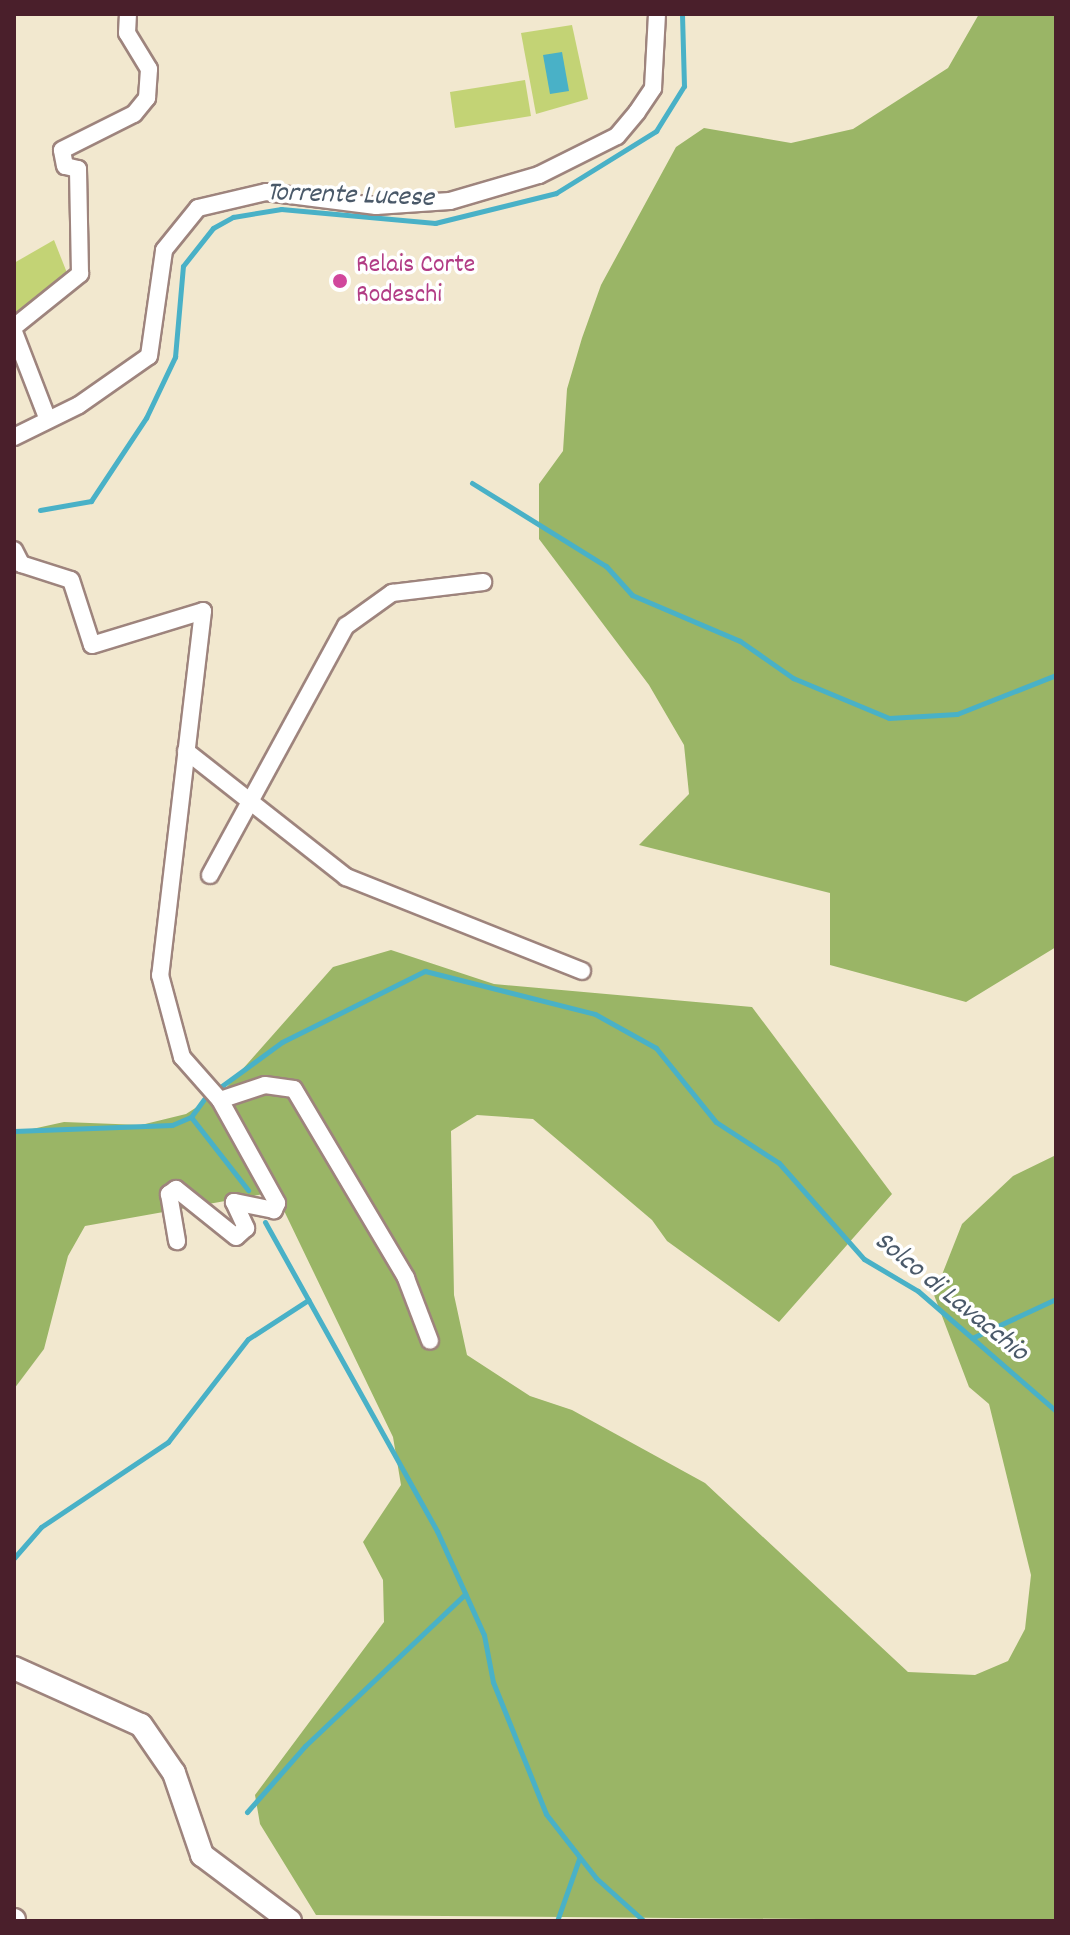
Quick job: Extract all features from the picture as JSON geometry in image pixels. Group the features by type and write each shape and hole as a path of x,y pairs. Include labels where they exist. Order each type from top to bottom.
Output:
{"main road":[{"path":"14,1668 141,1725 174,1773 202,1855 290,1921"}],"street":[{"path":"48,420 14,330 80,274 78,169 65,166 62,150 134,114 147,98 149,69 127,33 128,14"},
{"path":"14,437 48,420 149,356 164,250 198,208 266,192 376,206 450,201 539,175 617,136 637,112 653,88 657,14"},
{"path":"14,550 21,564 71,580 92,645 203,611 160,975 182,1057 220,1100 274,1210 236,1200 232,1210 246,1228 236,1237 176,1189 169,1194 177,1241"},
{"path":"210,875 245,802 346,626 365,607 418,587 483,582"},
{"path":"186,751 245,802 370,890 582,971"},
{"path":"220,1100 265,1085 294,1089 406,1278 430,1341"}],"green space":[{"path":"979,14 1056,14 1056,947 966,1002 830,965 830,893 639,845 689,794 684,745 649,685 539,539 539,484 563,451 567,389 601,285 676,147 704,128 791,143 853,129 948,68"},
{"path":"572,25 588,99 536,114 521,33"},
{"path":"525,80 531,116 455,128 450,92"},
{"path":"54,240 71,283 14,318 14,263"},
{"path":"391,950 494,984 752,1007 892,1194 779,1322 667,1241 652,1220 533,1119 477,1115 451,1131 454,1295 467,1355 530,1396 572,1410 705,1483 908,1672 975,1675 1008,1661 1025,1629 1031,1575 989,1404 969,1387 934,1295 962,1224 1013,1176 1056,1155 1056,1921 316,1915 260,1824 255,1795 384,1622 383,1580 363,1542 401,1485 393,1437 275,1192 85,1226 68,1256 44,1349 14,1389 14,1133 64,1122 141,1125 186,1114 225,1089 333,967"}],"water":[{"path":"562,52 569,91 550,94 543,55"}],"waterway":[{"name":"Torrente Lucese","path":"40,510 91,501 146,418 175,357 183,266 213,228 233,217 281,209 435,223 556,193 656,131 684,86 682,14"},
{"path":"472,483 606,566 632,595 740,641 793,678 889,718 957,714 1056,675"},
{"name":"Solco di Lavacchio","path":"219,1088 282,1042 425,971 595,1014 656,1048 716,1122 779,1163 864,1259 918,1291 1056,1411"},
{"name":"Solco di Lavacchio","path":"14,1131 172,1125 191,1117 204,1099"},
{"path":"191,1117 248,1190"},
{"path":"265,1222 437,1531 484,1635 493,1682 546,1814 596,1878 644,1921"},
{"path":"972,1338 1056,1299"},
{"path":"14,1558 41,1527 168,1442 248,1339 308,1300"},
{"path":"247,1812 305,1746 465,1594"},
{"path":"557,1921 579,1859"}],"place":[{"name":"Relais Corte Rodeschi","path":"340,281"}]}
